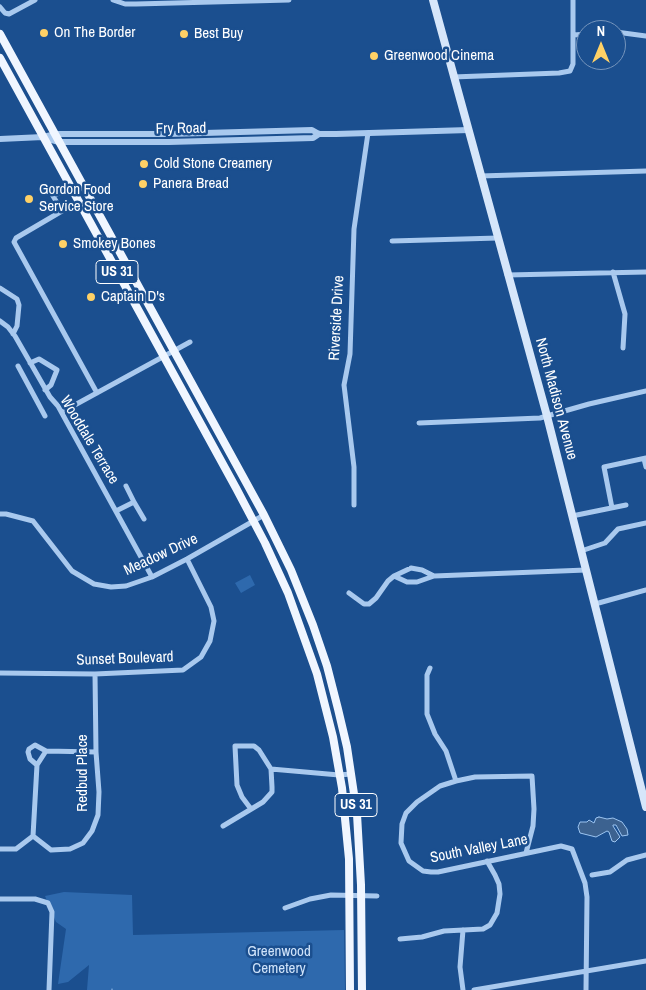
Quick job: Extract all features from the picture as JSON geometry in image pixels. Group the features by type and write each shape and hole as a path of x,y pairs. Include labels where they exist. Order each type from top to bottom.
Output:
{"main road":[{"name":"North Madison Avenue","path":"433,0 547,416 642,777 646,807"},
{"name":"US 31","path":"0,34 264,514 313,625 333,688 351,774 358,822 362,990"},
{"name":"US 31","path":"0,58 265,543 291,601 317,674 337,757 342,788 347,833 350,896 350,990"}],"street":[{"path":"0,7 5,13 9,14 35,0"},
{"path":"113,0 125,4 289,0"},
{"path":"453,77 553,74 570,71 573,64 573,0"},
{"path":"626,33 646,36"},
{"name":"Fry Road","path":"0,138 43,137 56,134 312,130 319,134 343,134 469,130"},
{"name":"Riverside Drive","path":"354,505 354,467 344,388 350,354 354,229 368,133"},
{"name":"Fry Road","path":"43,137 59,142 313,138 319,134"},
{"path":"480,176 646,172"},
{"path":"71,187 53,196 62,211 16,238 14,242 97,393"},
{"path":"392,241 498,238"},
{"path":"613,272 625,314 623,348"},
{"path":"508,275 646,272"},
{"path":"0,288 17,299 19,305 17,326 13,334"},
{"name":"Wooddale Terrace","path":"0,321 13,334 45,390 62,412 152,577"},
{"path":"62,412 190,342"},
{"path":"30,363 39,359 57,370 51,385 34,396"},
{"path":"18,366 45,416"},
{"path":"419,423 540,418 646,391"},
{"path":"612,508 604,467 645,458 646,467"},
{"path":"126,486 144,519"},
{"path":"116,511 134,502"},
{"path":"572,516 626,505"},
{"name":"Meadow Drive","path":"0,514 33,521 72,571 94,584 111,587 126,586 152,577 264,514"},
{"path":"581,551 605,543 618,529 646,523"},
{"name":"Sunset Boulevard","path":"0,673 95,674 183,670 201,657 210,641 214,621 211,607 187,559"},
{"path":"349,592 364,604 370,604 388,581 411,568 422,570 434,576"},
{"path":"394,576 407,582 417,582 434,576 586,570"},
{"path":"595,604 646,590"},
{"path":"430,668 427,675 427,714 435,734 446,751 456,780 475,777 532,776 534,815 526,853"},
{"name":"Redbud Place","path":"33,836 51,850 70,850 83,844 92,831 98,815 99,792 96,752 95,674"},
{"path":"36,765 30,759 28,752 29,748 35,745 46,751 96,752"},
{"path":"223,826 263,802 272,792 271,769 257,748 236,746 237,785 251,809"},
{"path":"0,849 16,849 33,836 36,765 46,751"},
{"path":"271,769 339,775 351,774"},
{"name":"South Valley Lane","path":"456,780 440,786 417,802 406,813 402,824 401,843 409,861 423,871 438,872 561,846 570,848 574,852 585,883 587,897 586,971"},
{"path":"592,875 610,872 627,860 646,855"},
{"path":"400,938 422,937 444,930 482,929 490,925 497,913 500,894 499,884 488,861"},
{"path":"285,908 331,894 377,896"},
{"path":"0,899 35,899 48,902 52,912 50,990"},
{"path":"463,930 460,968 463,990"},
{"path":"474,990 646,961"},
{"path":"586,971 586,990"}],"green space":[{"path":"250,575 255,585 241,593 235,583"},
{"name":"Greenwood Cemetery","path":"64,892 132,895 133,935 344,930 345,990 87,990 89,965 68,982 58,984 66,929 56,922 45,896"}],"shaded area":[{"path":"596,818 613,818 622,822 627,829 628,835 622,836 616,825 613,826 620,837 615,842 612,841 607,831 596,837 580,833 578,827 580,822 587,822 589,820 594,823"}],"place":[{"name":"On The Border","path":"44,33"},
{"name":"Best Buy","path":"184,34"},
{"name":"Greenwood Cinema","path":"374,56"},
{"name":"Cold Stone Creamery","path":"144,164"},
{"name":"Panera Bread","path":"143,184"},
{"name":"Gordon Food Service Store","path":"29,199"},
{"name":"Smokey Bones","path":"63,244"},
{"name":"Captain D's","path":"91,297"}]}
